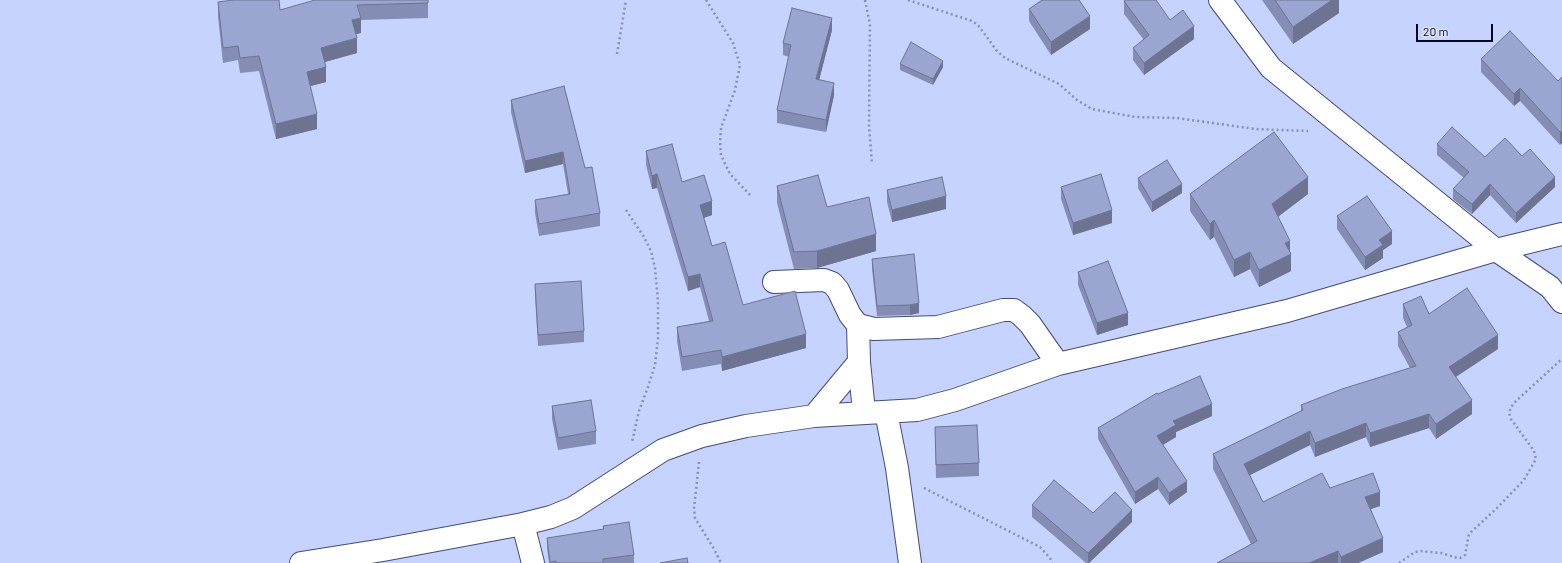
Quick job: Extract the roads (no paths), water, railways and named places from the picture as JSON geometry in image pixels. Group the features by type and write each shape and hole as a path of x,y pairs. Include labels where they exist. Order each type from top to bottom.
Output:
{"street":[{"path":"1220,0 1271,68 1496,250 1550,287 1562,302"},
{"path":"301,563 383,550 523,524 551,516 573,508 663,450 702,436 746,426 814,416 917,410 955,400 1058,364 1287,311 1496,250 1562,234"},
{"path":"774,282 824,280 832,283 838,290 850,316 858,325 874,329 938,327 1003,310 1014,310 1030,324 1058,364"},
{"path":"858,325 860,362 875,412 896,468 910,563"},
{"path":"814,416 860,362"},
{"path":"523,524 534,563"}]}
